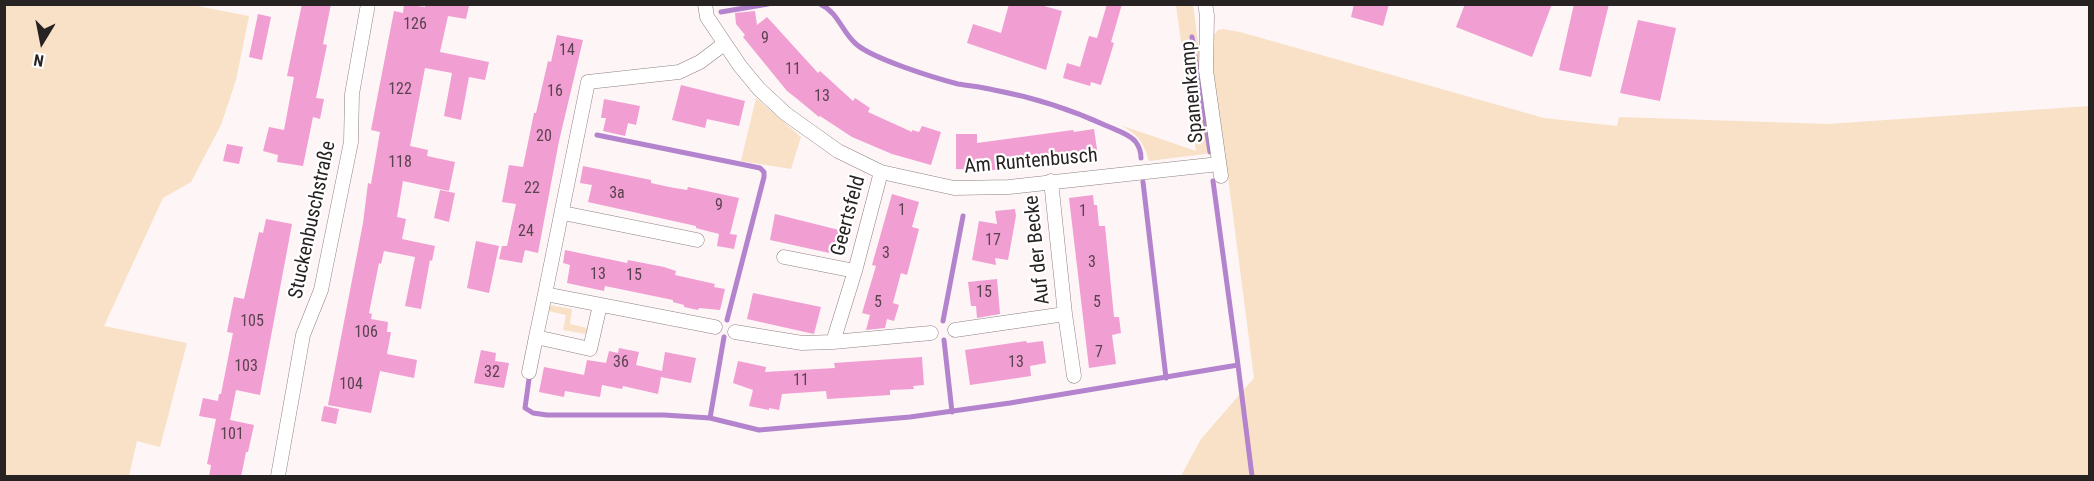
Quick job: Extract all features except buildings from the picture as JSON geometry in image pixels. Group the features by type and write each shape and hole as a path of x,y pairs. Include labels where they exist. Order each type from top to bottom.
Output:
{"street":[{"name":"Stuckenbuschstraße","path":"278,477 303,335 321,290 351,142 352,94 368,4"},
{"name":"Am Runtenbusch","path":"705,4 707,17 724,44 759,89 786,114 838,151 881,172 954,188 1009,187 1220,170"},
{"name":"Spanenkamp","path":"1205,4 1207,15 1206,70 1220,170"},
{"path":"529,372 588,82 679,72 700,62 724,44"},
{"name":"Geertsfeld","path":"833,342 855,271 881,172"},
{"name":"Auf der Becke","path":"1051,182 1074,376"},
{"path":"563,213 697,240"},
{"name":"Geertsfeld","path":"784,257 855,271"},
{"path":"545,294 715,327"},
{"path":"536,337 590,349 600,304"},
{"name":"Auf der Becke","path":"955,330 1065,314"},
{"path":"735,332 802,343 931,333"}],"shaded area":[{"path":"5,5 192,5 249,16 236,80 221,125 191,182 163,198 104,326 187,343 160,447 137,441 129,476 5,476"},
{"path":"1176,5 1193,5 1213,153 1149,161 1139,139 1120,125 1196,151"},
{"path":"1223,29 1544,118 1617,126 1619,117 1828,124 2089,106 2089,476 1181,476 1201,439 1254,378 1227,169 1216,103 1213,36 1218,30"},
{"path":"756,98 801,137 791,169 741,161"},
{"path":"549,305 572,309 570,324 587,328 586,334 563,330 566,315 548,311"}],"waterway":[{"path":"721,12 768,4"},
{"path":"820,4 832,12 856,44 876,56 958,84 1023,96 1080,115 1129,136 1138,145 1141,158"},
{"path":"1192,37 1210,152"},
{"path":"597,135 760,168 764,172 727,320"},
{"path":"1213,181 1238,365"},
{"path":"1143,182 1166,378"},
{"path":"943,321 963,216"},
{"path":"724,337 710,418 759,430 910,417 1010,403 1238,365 1252,476"},
{"path":"944,340 952,412"},
{"path":"529,379 525,408 533,413 710,418"}]}
